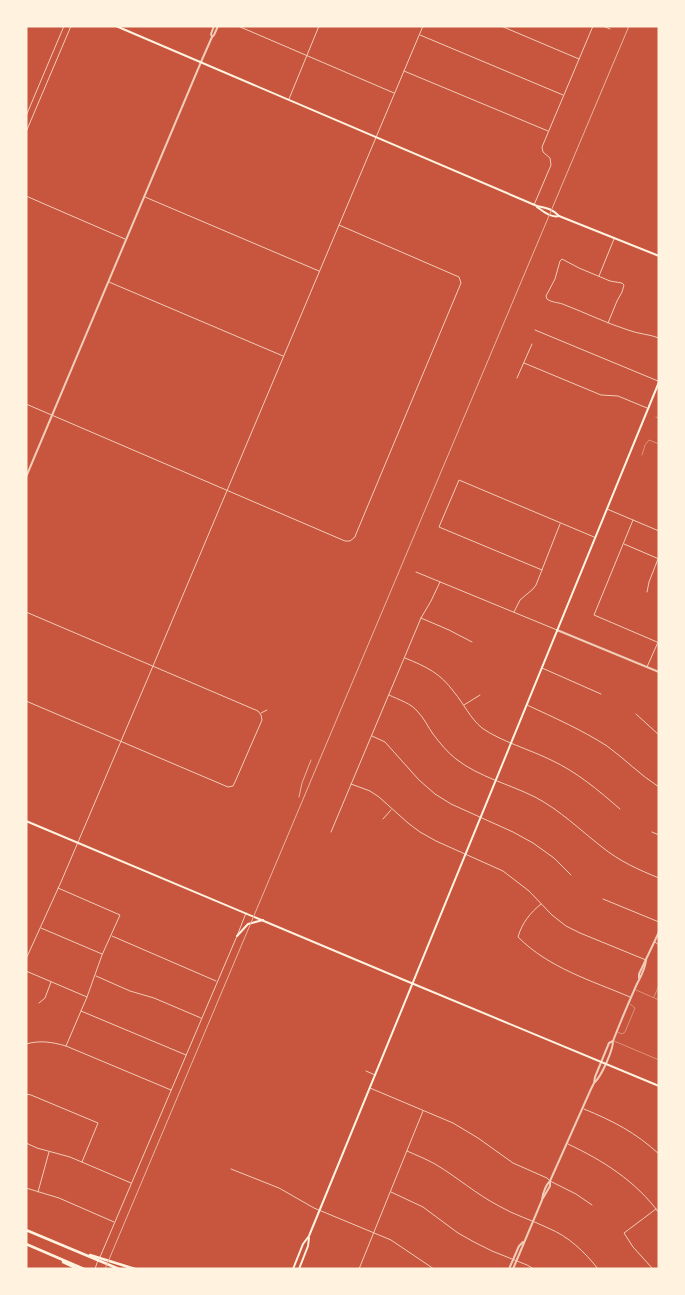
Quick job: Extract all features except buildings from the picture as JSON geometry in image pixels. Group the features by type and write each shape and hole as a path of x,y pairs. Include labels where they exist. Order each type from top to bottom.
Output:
{"highway":[{"path":"26,1230 119,1269"},
{"path":"27,1245 78,1269"},
{"path":"27,1245 84,1269"},
{"path":"74,1250 134,1269"}],"main road":[{"path":"116,26 536,206 552,210 560,216 659,256"},
{"path":"536,206 545,213 555,217 560,216"},
{"path":"293,1269 320,1210 659,381"},
{"path":"26,821 659,1086"},
{"path":"237,936 248,924 262,920"},
{"path":"299,1269 308,1246 309,1236"}],"street":[{"path":"26,116 64,26"},
{"path":"26,132 71,26"},
{"path":"212,37 211,34 214,26"},
{"path":"26,477 201,62 218,26"},
{"path":"238,26 394,94"},
{"path":"288,100 319,26"},
{"path":"26,959 121,742 423,26"},
{"path":"501,26 579,59"},
{"path":"536,206 551,165 550,158 542,150 593,26"},
{"path":"604,26 610,29"},
{"path":"419,34 564,95"},
{"path":"404,70 549,132"},
{"path":"26,196 126,239"},
{"path":"145,197 319,271"},
{"path":"26,404 345,541 350,541 355,537 461,285 461,280 459,277 339,225"},
{"path":"599,276 615,238"},
{"path":"608,323 622,292 624,286 622,283 599,276 562,259 548,292 547,299 549,301 562,304 608,323 628,330 651,334 659,338"},
{"path":"109,281 283,356"},
{"path":"535,330 659,381"},
{"path":"517,378 532,344"},
{"path":"524,363 602,395 618,396 648,408"},
{"path":"542,570 439,527 458,480 595,537"},
{"path":"607,509 659,531"},
{"path":"633,520 594,615 658,641 647,667"},
{"path":"514,612 520,600 533,589 561,523"},
{"path":"623,544 659,559 649,582 647,592"},
{"path":"416,572 659,672"},
{"path":"331,832 421,618 440,582"},
{"path":"26,612 258,711 261,714 262,720 235,782 230,787 219,784 26,701"},
{"path":"421,618 472,642"},
{"path":"404,658 430,668 437,674 450,687 470,716 483,728 573,772 595,787 620,809"},
{"path":"542,668 601,694"},
{"path":"389,695 410,705 418,712 442,746 457,760 495,780 535,797 556,810 618,859 659,878"},
{"path":"463,705 480,695"},
{"path":"526,705 563,721 586,734 622,758 659,787"},
{"path":"261,714 267,710"},
{"path":"636,714 659,735"},
{"path":"372,736 386,742 419,780 435,794 451,804 533,843 554,858 571,875"},
{"path":"351,784 370,791 379,797 420,832 503,871 529,891 552,915 566,926 646,960"},
{"path":"384,819 392,810"},
{"path":"652,832 659,834"},
{"path":"58,888 120,915 66,1046"},
{"path":"604,899 659,922"},
{"path":"541,904 520,928 518,937 528,948 555,965 631,998"},
{"path":"95,1269 246,913"},
{"path":"41,928 102,955"},
{"path":"513,1269 519,1246 524,1240 550,1186 550,1181 594,1083 609,1043 617,1031 634,989 646,967 646,960 659,932"},
{"path":"111,936 217,982"},
{"path":"654,942 659,942"},
{"path":"654,942 659,945"},
{"path":"26,971 87,997"},
{"path":"95,976 130,991 154,998 202,1019"},
{"path":"39,1003 44,998 51,982"},
{"path":"81,1011 187,1055"},
{"path":"26,1044 51,1041 172,1090"},
{"path":"594,1083 613,1045 612,1041"},
{"path":"366,1071 375,1075"},
{"path":"370,1088 459,1126 513,1163 547,1178 592,1205"},
{"path":"26,1094 31,1094 98,1123 82,1162"},
{"path":"583,1108 615,1122 659,1154"},
{"path":"359,1269 423,1110"},
{"path":"26,1144 82,1162 132,1184"},
{"path":"567,1144 595,1157 617,1171 659,1213"},
{"path":"38,1192 50,1151"},
{"path":"407,1151 434,1163 501,1208 551,1228 574,1244 598,1269"},
{"path":"231,1169 279,1188 320,1210 396,1242 434,1269"},
{"path":"26,1188 59,1198 115,1222"},
{"path":"390,1192 423,1207 466,1238 534,1269"},
{"path":"653,1269 633,1247 624,1233 656,1209"},
{"path":"509,1269 515,1260"}],"lane":[{"path":"642,455 645,445 649,440 659,444"},
{"path":"654,997 659,985"},
{"path":"634,989 659,1000"},
{"path":"617,1031 622,1034 624,1033 635,1008 628,1004"},
{"path":"612,1041 659,1060"}],"railway":[{"path":"105,1269 629,26"},
{"path":"299,797 311,760"}]}
